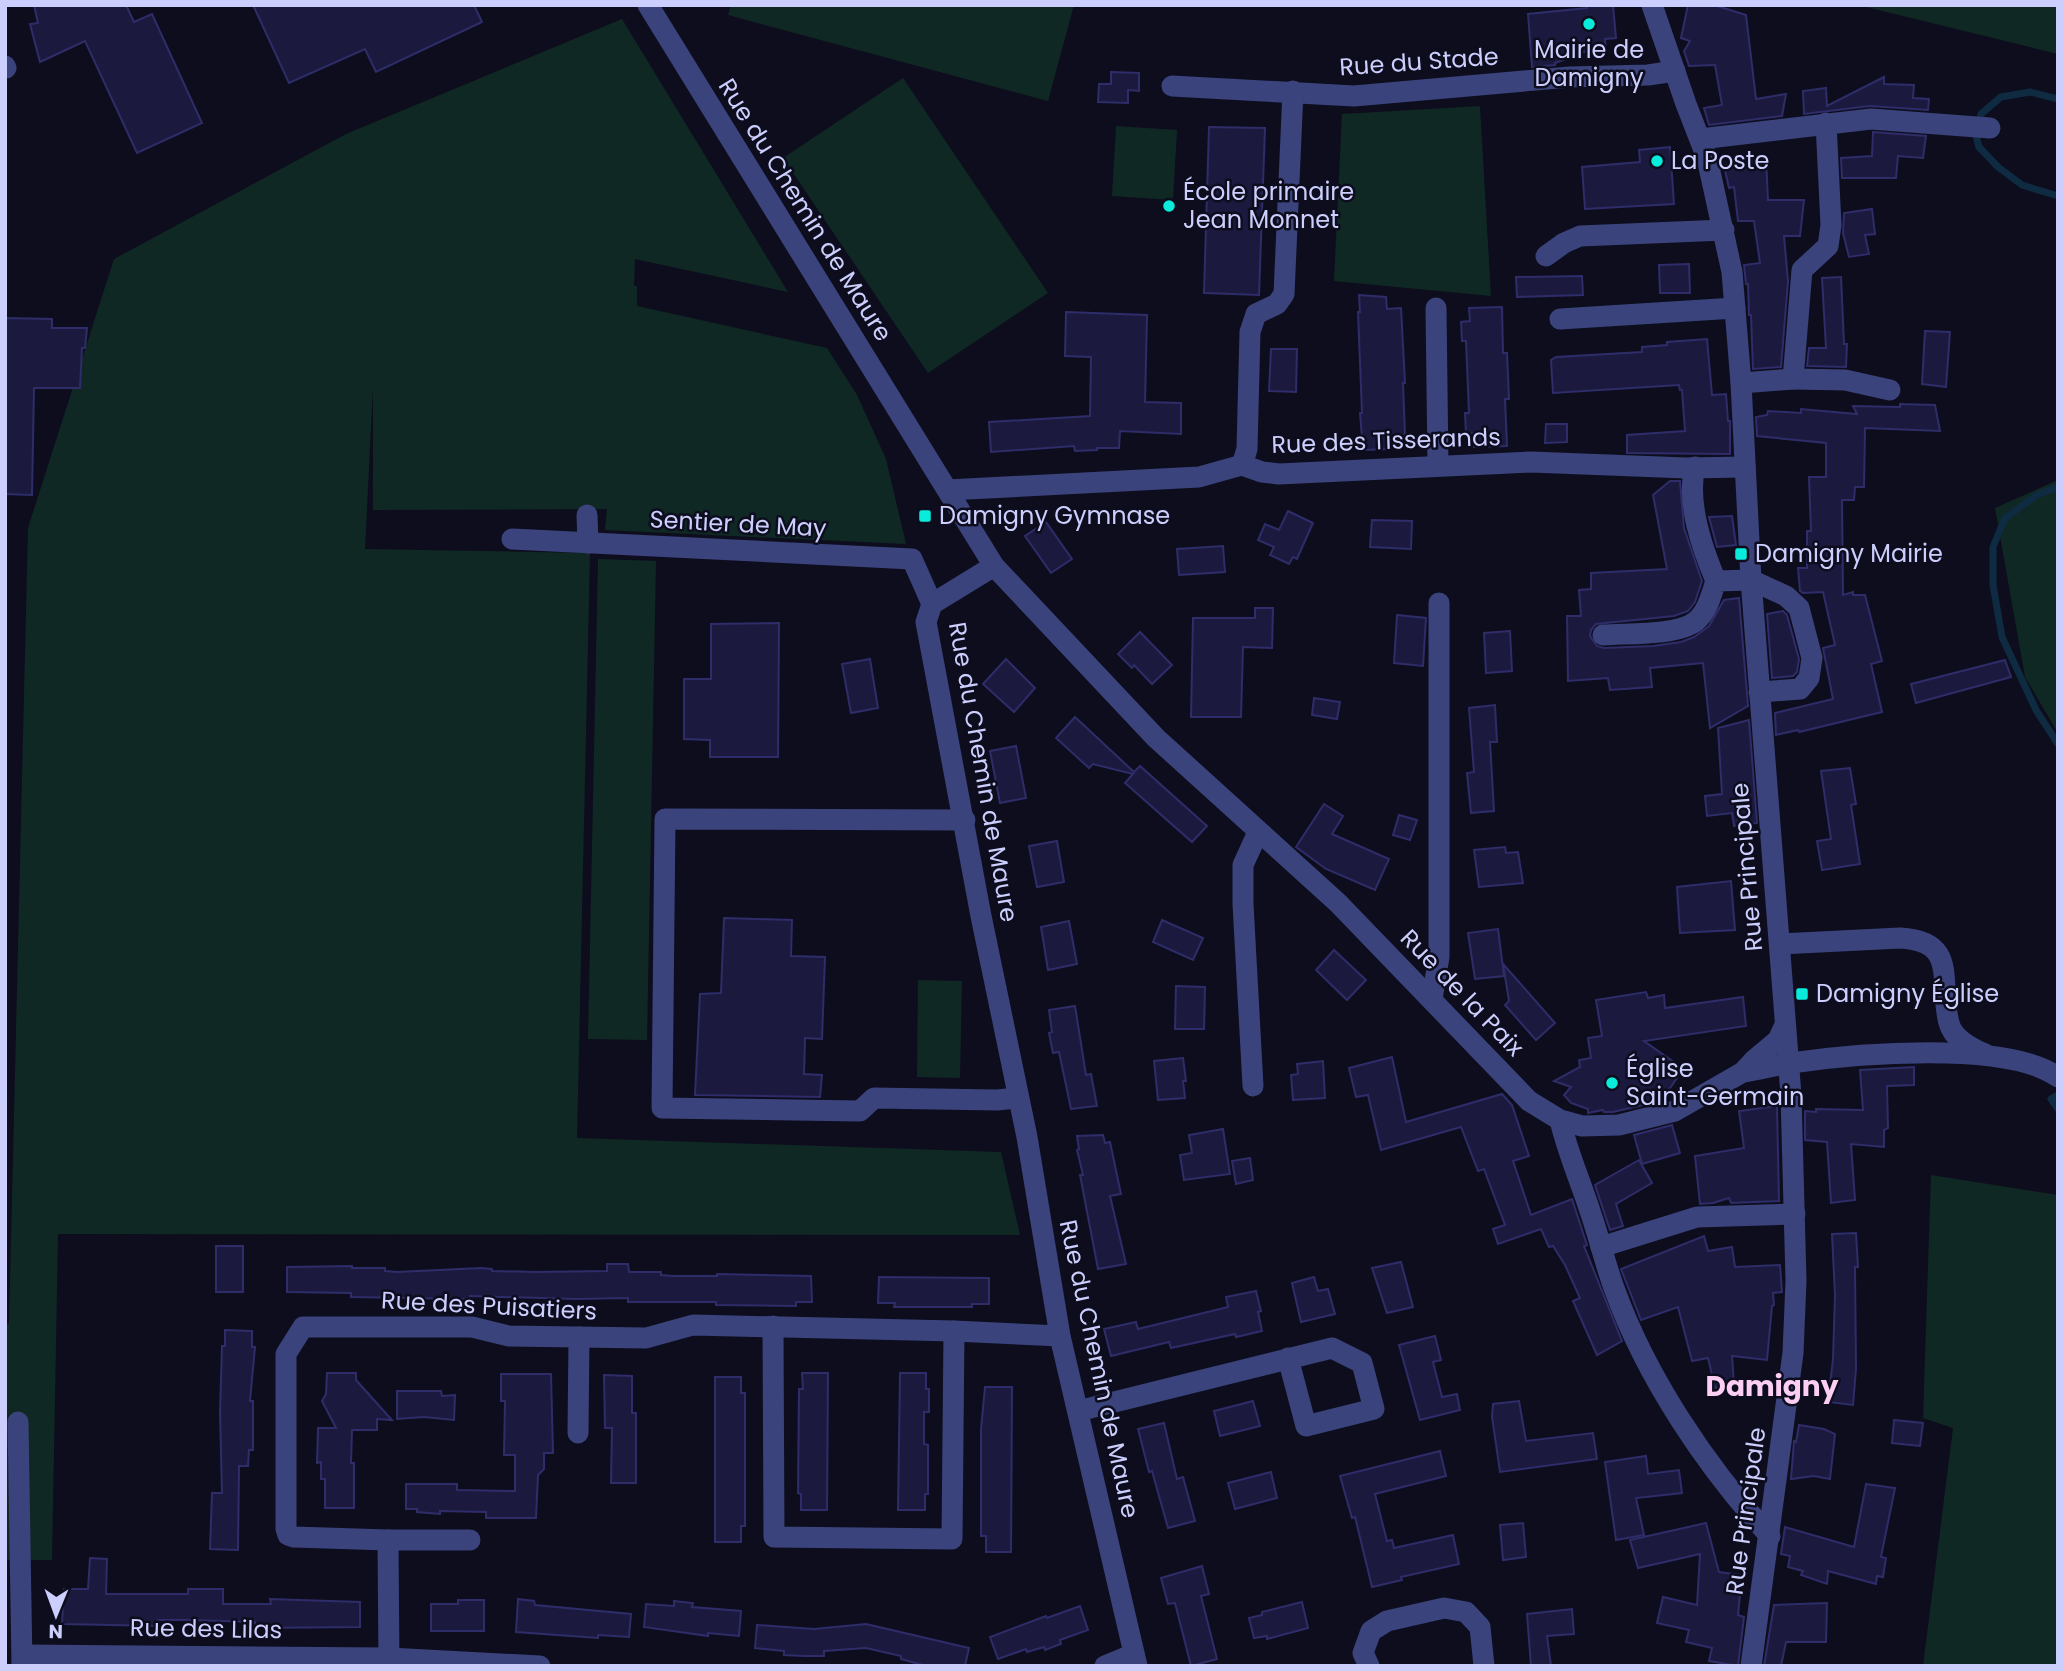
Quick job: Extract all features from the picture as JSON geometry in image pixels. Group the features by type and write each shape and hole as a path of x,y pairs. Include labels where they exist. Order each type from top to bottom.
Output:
{"street":[{"name":"Rue du Chemin de Maure","path":"648,5 994,566 932,604 926,622 981,916 1027,1137 1060,1336 1135,1660"},
{"name":"Rue Principale","path":"1652,5 1707,158 1732,272 1759,692 1791,1095 1796,1281 1793,1353 1751,1666"},
{"name":"Rue du Stade","path":"1172,86 1354,96 1570,77 1648,75 1675,71"},
{"path":"1242,465 1247,449 1250,332 1256,314 1277,304 1284,294 1293,91"},
{"path":"1700,139 1871,119 1990,128"},
{"path":"1793,379 1802,270 1828,246 1831,225 1826,123"},
{"path":"1546,256 1580,236 1724,230"},
{"path":"1436,308 1438,467"},
{"path":"1560,319 1735,308"},
{"path":"1741,383 1793,379 1844,380 1890,390"},
{"name":"Rue des Tisserands","path":"948,490 1199,477 1242,465 1279,474 1531,462 1745,467"},
{"path":"1602,635 1681,629 1697,621 1706,608 1716,581 1701,546 1691,482 1695,467"},
{"path":"587,515 588,543"},
{"name":"Sentier de May","path":"512,539 912,559 932,604"},
{"name":"Rue de la Paix","path":"994,566 1156,738 1338,903 1529,1101 1560,1120"},
{"path":"1716,581 1751,580 1786,596 1799,608 1812,658 1809,678 1800,689 1759,692"},
{"path":"1432,999 1439,957 1439,603"},
{"path":"965,820 665,819 662,1108 860,1111 874,1098 1018,1098"},
{"path":"1253,1086 1243,865 1258,832"},
{"path":"1780,944 1900,938 1928,943 1937,951 1943,965 1949,1024 1941,1040 1926,1052"},
{"path":"1949,1024 1968,1047 2054,1075"},
{"path":"1770,1536 1741,1505 1666,1398 1614,1290 1567,1151 1560,1120 1582,1126 1619,1125 1675,1111 1743,1072 1778,1040 1785,1025"},
{"path":"1743,1072 1844,1056 1926,1052 1990,1056"},
{"path":"1601,1247 1696,1217 1795,1214"},
{"name":"Rue des Puisatiers","path":"388,1540 288,1535 286,1354 303,1327 472,1327 509,1336 646,1338 693,1325 1060,1336"},
{"path":"773,1326 774,1537 953,1539 954,1331"},
{"path":"578,1433 579,1337"},
{"path":"1077,1411 1289,1358 1332,1348 1362,1363 1374,1409 1306,1426 1289,1358"},
{"path":"18,1422 22,1660"},
{"path":"389,1662 388,1540 471,1540"},
{"path":"1369,1666 1363,1653 1371,1631 1387,1621 1444,1608 1466,1612 1480,1627 1484,1666"},
{"name":"Rue des Lilas","path":"22,1660 389,1662 540,1666"},
{"path":"1105,1666 1135,1660"}],"green space":[{"path":"731,5 1074,5 1048,101 728,15"},
{"path":"1858,5 2058,5 2058,54"},
{"path":"622,19 788,292 635,259 634,286 637,286 637,306 827,348 857,395 886,459 906,544 605,530 607,509 373,510 373,387 365,549 590,553 577,1138 1001,1152 1020,1235 58,1234 52,1560 5,1560 5,1324 9,1324 28,528 114,259 346,134"},
{"path":"903,78 1048,293 928,373 783,158"},
{"path":"1480,106 1491,296 1334,281 1342,114"},
{"path":"1116,126 1177,130 1173,200 1112,196"},
{"path":"2058,480 2058,733 2025,677 1995,508"},
{"path":"598,559 656,561 647,1040 588,1039"},
{"path":"918,980 962,981 960,1078 917,1077"},
{"path":"1931,1175 2058,1195 2058,1666 1923,1666 1953,1428 1923,1418"}],"building":[{"path":"34,5 126,5 134,22 152,14 202,123 137,153 85,41 40,62 30,24 38,23"},
{"path":"253,5 474,5 482,22 376,72 365,49 289,83"},
{"path":"1587,5 1613,5 1616,38 1605,39 1606,50 1584,52 1555,65 1532,67 1528,14 1587,8"},
{"path":"1688,5 1714,5 1746,15 1756,99 1786,94 1782,116 1709,125 1704,108 1722,105 1715,65 1689,66 1684,51 1690,41 1681,38"},
{"path":"1111,72 1139,73 1139,91 1128,90 1128,103 1098,102 1099,84 1111,84"},
{"path":"1884,77 1884,84 1914,85 1913,98 1929,99 1928,110 1870,106 1804,114 1803,91 1826,88 1827,106"},
{"path":"1209,127 1265,128 1259,295 1204,293"},
{"path":"1873,132 1926,136 1923,158 1898,156 1896,178 1842,178 1841,158 1872,156"},
{"path":"1670,147 1674,204 1585,209 1582,167 1640,162 1639,150"},
{"path":"1766,158 1768,200 1804,200 1800,236 1784,236 1788,281 1781,367 1753,369 1751,315 1744,265 1760,263 1754,221 1738,221 1734,187 1729,188 1724,166"},
{"path":"1872,209 1875,234 1865,235 1869,254 1849,257 1843,233 1844,213"},
{"path":"1689,264 1690,293 1660,293 1659,265"},
{"path":"1582,276 1583,295 1517,297 1516,277"},
{"path":"1841,277 1844,344 1847,344 1846,367 1807,366 1809,348 1826,348 1822,278"},
{"path":"1359,295 1386,297 1387,309 1401,308 1405,435 1390,436 1391,449 1363,450"},
{"path":"1502,307 1503,353 1507,353 1509,399 1505,399 1507,446 1474,447 1473,433 1466,434 1465,413 1469,413 1466,341 1462,341 1461,322 1470,321 1469,308"},
{"path":"1066,312 1147,315 1145,402 1181,403 1181,434 1120,431 1119,448 1075,451 1074,446 991,452 989,422 1090,416 1091,357 1065,356"},
{"path":"5,318 52,319 52,328 87,328 85,348 82,348 80,388 34,388 32,495 5,494"},
{"path":"1925,331 1950,332 1946,387 1922,384"},
{"path":"1707,339 1712,395 1726,394 1730,421 1730,454 1627,453 1627,435 1685,431 1682,390 1679,385 1553,393 1551,360 1556,357 1642,352 1642,347 1667,345 1667,342"},
{"path":"1271,349 1297,349 1296,392 1269,391"},
{"path":"1900,404 1935,405 1940,431 1865,428 1864,487 1855,487 1854,500 1842,500 1843,595 1853,592 1853,595 1865,595 1882,661 1871,664 1882,712 1776,735 1775,713 1833,699 1823,648 1835,645 1823,592 1800,591 1798,568 1807,568 1807,531 1811,531 1809,477 1826,477 1826,443 1757,436 1756,417 1767,415 1768,411 1801,413 1801,409 1857,414 1853,406 1900,407"},
{"path":"1546,424 1567,424 1567,442 1545,443"},
{"path":"1670,481 1680,481 1684,528 1702,581 1695,602 1688,611 1674,616 1596,624 1590,636 1597,646 1604,648 1681,642 1694,637 1709,626 1724,600 1739,598 1748,706 1710,728 1703,663 1650,668 1652,687 1610,690 1608,678 1568,681 1567,616 1581,616 1579,590 1591,589 1591,573 1667,569 1653,495"},
{"path":"1288,511 1313,523 1297,559 1293,557 1289,564 1270,555 1274,547 1258,540 1265,524 1279,530"},
{"path":"1732,516 1736,545 1717,547 1709,517"},
{"path":"1372,520 1412,521 1411,549 1370,547"},
{"path":"1046,522 1072,559 1051,573 1025,536"},
{"path":"1223,546 1225,572 1179,575 1177,549"},
{"path":"1255,608 1273,608 1272,648 1243,647 1241,717 1191,717 1193,618 1255,618"},
{"path":"1783,611 1787,615 1799,659 1797,672 1793,676 1772,678 1767,614"},
{"path":"1397,615 1426,618 1423,666 1394,663"},
{"path":"779,623 778,757 710,757 710,740 684,739 684,679 711,679 711,624"},
{"path":"1510,631 1512,671 1486,673 1484,633"},
{"path":"1140,632 1172,665 1152,684 1134,665 1132,668 1118,654"},
{"path":"870,659 878,708 851,713 842,664"},
{"path":"1006,659 1035,688 1014,712 983,684"},
{"path":"2005,660 2011,677 1916,703 1911,684"},
{"path":"1314,698 1340,702 1337,719 1312,715"},
{"path":"1495,705 1497,742 1490,742 1494,811 1471,813 1467,773 1474,772 1469,708"},
{"path":"1075,717 1134,772 1140,766 1207,826 1192,842 1125,783 1133,774 1093,764 1089,768 1056,738"},
{"path":"1749,720 1757,823 1734,826 1732,813 1707,816 1705,796 1722,794 1718,728"},
{"path":"1016,746 1026,798 1000,803 990,751"},
{"path":"1850,768 1856,804 1851,805 1860,864 1822,870 1817,841 1831,839 1821,771"},
{"path":"1324,804 1343,816 1332,834 1389,859 1375,890 1326,869 1296,847"},
{"path":"1399,815 1417,820 1410,840 1393,835"},
{"path":"1057,841 1064,882 1037,887 1029,846"},
{"path":"1505,847 1506,853 1518,852 1523,883 1479,887 1474,850"},
{"path":"1731,881 1735,930 1680,933 1677,887"},
{"path":"724,918 792,920 791,956 825,957 822,1039 805,1038 804,1074 822,1075 820,1097 695,1095 700,994 721,993"},
{"path":"1162,920 1203,938 1193,960 1153,942"},
{"path":"1069,921 1077,964 1048,970 1041,927"},
{"path":"1498,929 1504,976 1475,979 1468,933"},
{"path":"1334,950 1366,980 1347,1000 1316,970"},
{"path":"1503,964 1555,1023 1536,1040 1505,1005 1509,1001"},
{"path":"1176,986 1205,987 1204,1029 1175,1029"},
{"path":"1646,992 1648,998 1664,995 1665,1008 1743,997 1746,1026 1644,1041 1674,1062 1667,1073 1677,1078 1666,1094 1663,1094 1665,1100 1613,1112 1603,1110 1588,1113 1588,1109 1571,1103 1564,1095 1571,1087 1554,1081 1580,1067 1579,1060 1591,1058 1588,1038 1602,1036 1596,1000"},
{"path":"1075,1006 1086,1075 1091,1074 1097,1106 1071,1109 1059,1052 1053,1053 1049,1033 1052,1032 1049,1010"},
{"path":"1392,1057 1406,1122 1502,1094 1512,1105 1529,1156 1513,1161 1531,1215 1572,1199 1587,1245 1584,1246 1622,1341 1597,1355 1573,1301 1580,1298 1565,1265 1553,1246 1549,1247 1541,1229 1498,1244 1493,1229 1505,1225 1484,1169 1478,1171 1461,1127 1381,1150 1368,1095 1356,1097 1349,1068"},
{"path":"1183,1058 1185,1098 1158,1100 1154,1061"},
{"path":"1323,1061 1325,1098 1293,1100 1291,1075 1298,1074 1297,1064"},
{"path":"1914,1067 1914,1085 1887,1086 1888,1128 1884,1130 1884,1147 1851,1144 1855,1200 1831,1203 1827,1142 1805,1140 1805,1111 1863,1110 1860,1070"},
{"path":"1777,1106 1779,1201 1731,1203 1729,1198 1700,1204 1695,1156 1744,1148 1739,1111"},
{"path":"1672,1125 1680,1153 1642,1164 1634,1135"},
{"path":"1223,1129 1230,1174 1184,1180 1180,1155 1192,1153 1189,1135"},
{"path":"1103,1135 1105,1143 1110,1142 1121,1194 1110,1196 1126,1264 1098,1269 1080,1175 1083,1175 1077,1150 1077,1136"},
{"path":"1250,1158 1253,1180 1236,1184 1232,1161"},
{"path":"1639,1160 1652,1183 1616,1204 1623,1226 1610,1230 1595,1185"},
{"path":"1856,1233 1858,1267 1855,1267 1856,1369 1853,1405 1828,1402 1833,1359 1835,1295 1832,1234"},
{"path":"1704,1236 1708,1251 1732,1247 1735,1267 1780,1265 1782,1292 1773,1293 1767,1360 1732,1356 1734,1384 1715,1388 1708,1358 1692,1361 1678,1307 1641,1320 1621,1269"},
{"path":"216,1246 243,1246 243,1292 216,1292"},
{"path":"1401,1262 1413,1307 1387,1313 1372,1268"},
{"path":"607,1264 628,1264 629,1272 661,1272 661,1275 673,1276 811,1276 812,1302 796,1302 796,1306 716,1305 716,1302 628,1302 628,1298 351,1297 351,1293 287,1292 287,1267 352,1266 385,1268 385,1271 397,1272 481,1268 492,1271 535,1272 607,1271"},
{"path":"879,1277 989,1278 989,1304 972,1304 972,1307 894,1307 895,1303 878,1303"},
{"path":"1314,1277 1318,1291 1328,1289 1335,1314 1301,1322 1292,1283"},
{"path":"1256,1291 1262,1331 1171,1348 1169,1342 1111,1356 1104,1329 1136,1322 1138,1329 1228,1307 1226,1297"},
{"path":"225,1330 252,1331 252,1347 255,1347 250,1401 253,1401 253,1450 249,1450 248,1466 239,1466 238,1550 210,1549 212,1493 222,1493 220,1413"},
{"path":"1435,1336 1441,1360 1433,1362 1442,1397 1457,1394 1460,1410 1420,1420 1399,1345"},
{"path":"327,1373 356,1373 356,1380 392,1420 377,1419 377,1430 352,1430 354,1508 325,1508 325,1479 321,1479 321,1462 317,1463 318,1428 336,1428 322,1401 326,1394"},
{"path":"802,1373 828,1373 827,1510 801,1510 801,1494 798,1493 799,1389 803,1389"},
{"path":"900,1373 926,1373 926,1389 929,1389 929,1412 924,1412 924,1444 928,1445 928,1494 925,1494 925,1510 898,1510"},
{"path":"501,1374 551,1374 553,1453 544,1453 544,1469 538,1475 536,1518 486,1518 486,1512 440,1511 440,1514 406,1509 406,1484 457,1484 457,1490 515,1491 515,1455 504,1455 505,1401 501,1401"},
{"path":"604,1375 632,1376 632,1413 636,1413 636,1483 611,1483 612,1428 605,1428"},
{"path":"715,1377 741,1377 741,1393 745,1393 745,1526 741,1526 741,1542 715,1542"},
{"path":"985,1387 1012,1387 1011,1552 986,1552 986,1536 981,1536 981,1429"},
{"path":"397,1391 441,1391 442,1396 455,1395 454,1420 424,1417 397,1419"},
{"path":"1253,1401 1260,1426 1220,1436 1214,1411"},
{"path":"1519,1401 1526,1441 1593,1433 1597,1459 1500,1472 1492,1417 1493,1404"},
{"path":"1894,1420 1923,1423 1920,1446 1892,1443"},
{"path":"1164,1423 1177,1479 1183,1477 1195,1521 1168,1528 1138,1429"},
{"path":"1799,1425 1824,1429 1835,1434 1830,1479 1814,1476 1791,1479 1794,1441 1796,1442"},
{"path":"1440,1451 1446,1476 1375,1494 1387,1541 1392,1540 1394,1548 1453,1535 1459,1564 1401,1577 1402,1580 1372,1587 1355,1517 1352,1518 1340,1476"},
{"path":"1646,1456 1648,1474 1679,1470 1682,1493 1636,1498 1644,1535 1616,1540 1605,1462"},
{"path":"1271,1472 1277,1498 1235,1509 1228,1483"},
{"path":"1866,1484 1895,1488 1881,1557 1886,1558 1883,1577 1877,1576 1876,1584 1828,1571 1827,1584 1801,1575 1803,1571 1788,1567 1790,1556 1781,1554 1785,1527 1854,1547"},
{"path":"1523,1523 1526,1557 1503,1560 1500,1525"},
{"path":"1706,1523 1719,1572 1742,1575 1738,1615 1744,1617 1738,1666 1709,1661 1712,1648 1686,1642 1689,1630 1657,1623 1663,1597 1697,1605 1700,1554 1638,1568 1630,1540"},
{"path":"90,1558 107,1559 106,1594 188,1594 188,1589 223,1589 223,1604 271,1604 270,1599 360,1602 360,1627 255,1628 255,1622 187,1620 158,1620 158,1626 62,1624 64,1589 88,1589"},
{"path":"1202,1566 1209,1594 1201,1596 1217,1659 1191,1666 1175,1603 1168,1604 1161,1578"},
{"path":"518,1599 534,1601 535,1605 631,1614 629,1637 598,1635 598,1638 516,1632"},
{"path":"458,1600 484,1600 484,1631 431,1631 431,1604 458,1604"},
{"path":"674,1601 693,1603 692,1607 741,1611 739,1636 708,1633 708,1636 644,1627 646,1604 674,1606"},
{"path":"1302,1602 1308,1628 1267,1639 1267,1636 1254,1638 1249,1618"},
{"path":"1827,1603 1826,1642 1786,1642 1781,1666 1764,1666 1774,1605"},
{"path":"1080,1606 1088,1630 1060,1640 1061,1644 1045,1650 1044,1647 1027,1652 1026,1649 998,1659 990,1637"},
{"path":"1572,1609 1574,1634 1547,1636 1551,1666 1531,1666 1527,1614"},
{"path":"866,1624 969,1648 965,1666 926,1666 901,1659 901,1656 866,1648 824,1651 824,1656 804,1656 784,1655 784,1651 755,1648 757,1625 814,1629"}],"waterway":[{"path":"2058,99 2030,92 2001,97 1981,114 1976,136 1979,147 1998,167 2022,185 2058,196"},
{"path":"2058,487 2037,495 2005,518 1993,547 1993,585 2002,637 2036,710 2058,744"},
{"path":"2058,1095 2051,1099 2058,1109"}],"place":[{"name":"Mairie de Damigny","path":"1589,24"},
{"name":"La Poste","path":"1657,161"},
{"name":"École primaire Jean Monnet","path":"1169,206"},
{"name":"Damigny Gymnase","path":"925,516"},
{"name":"Damigny Mairie","path":"1741,554"},
{"name":"Damigny Église","path":"1802,994"},
{"name":"Église Saint-Germain","path":"1612,1083"}],"district":[{"name":"Damigny","path":"1772,1386"}]}
